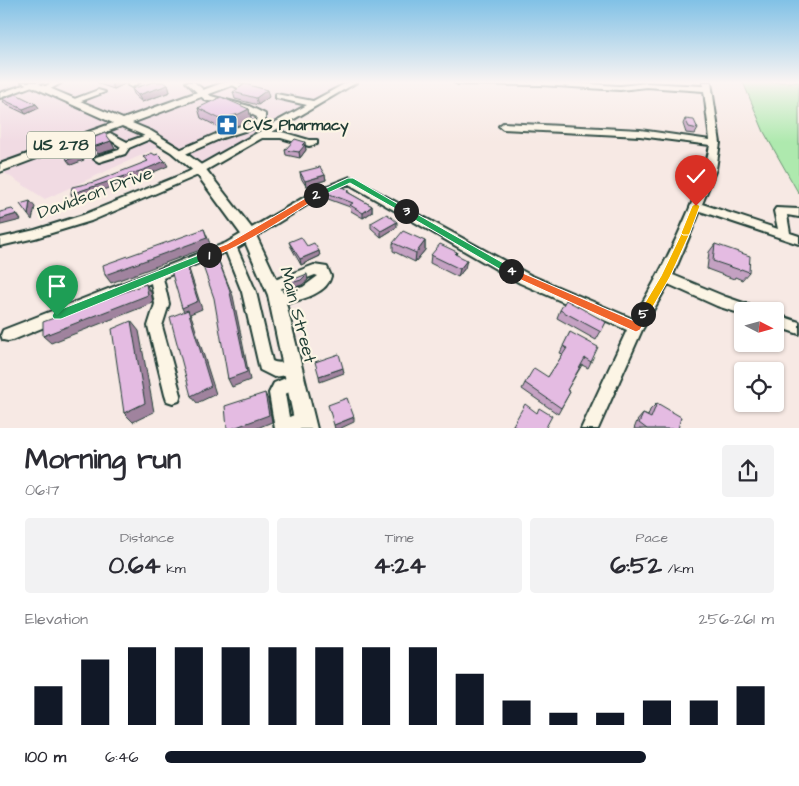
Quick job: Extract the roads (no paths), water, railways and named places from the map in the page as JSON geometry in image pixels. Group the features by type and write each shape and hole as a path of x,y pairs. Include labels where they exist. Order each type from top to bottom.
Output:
{"main road":[{"name":"Main Street","path":"75,102 152,136 180,153 200,170 249,235 264,262 274,293 306,424"},
{"name":"US 278","path":"0,168 178,102"},
{"path":"100,113 123,114 157,109"}],"street":[{"path":"223,102 246,108 262,116 260,123"},
{"path":"306,102 315,104"},
{"name":"Davidson Drive","path":"0,242 35,234 87,218 200,170 319,102"},
{"path":"589,428 636,327 665,277 711,168 715,143 709,102"},
{"path":"180,153 219,136 260,123 274,128"},
{"path":"503,126 640,133 715,143"},
{"path":"262,135 282,135 309,143 314,142"},
{"path":"76,139 86,145 110,136 126,146"},
{"path":"98,159 122,152 126,146 152,136"},
{"path":"8,335 230,246 319,193 350,180 525,279 636,327"},
{"path":"696,206 739,224 799,240"},
{"path":"785,236 780,211 799,213"},
{"path":"230,246 249,292 265,364 274,370 294,375"},
{"path":"156,277 162,304 155,326 173,395"},
{"path":"665,277 734,306"},
{"path":"784,323 799,328"},
{"path":"294,375 277,393 282,425 286,427 306,424"}],"place":[{"name":"CVS Pharmacy","path":"227,125"}]}
